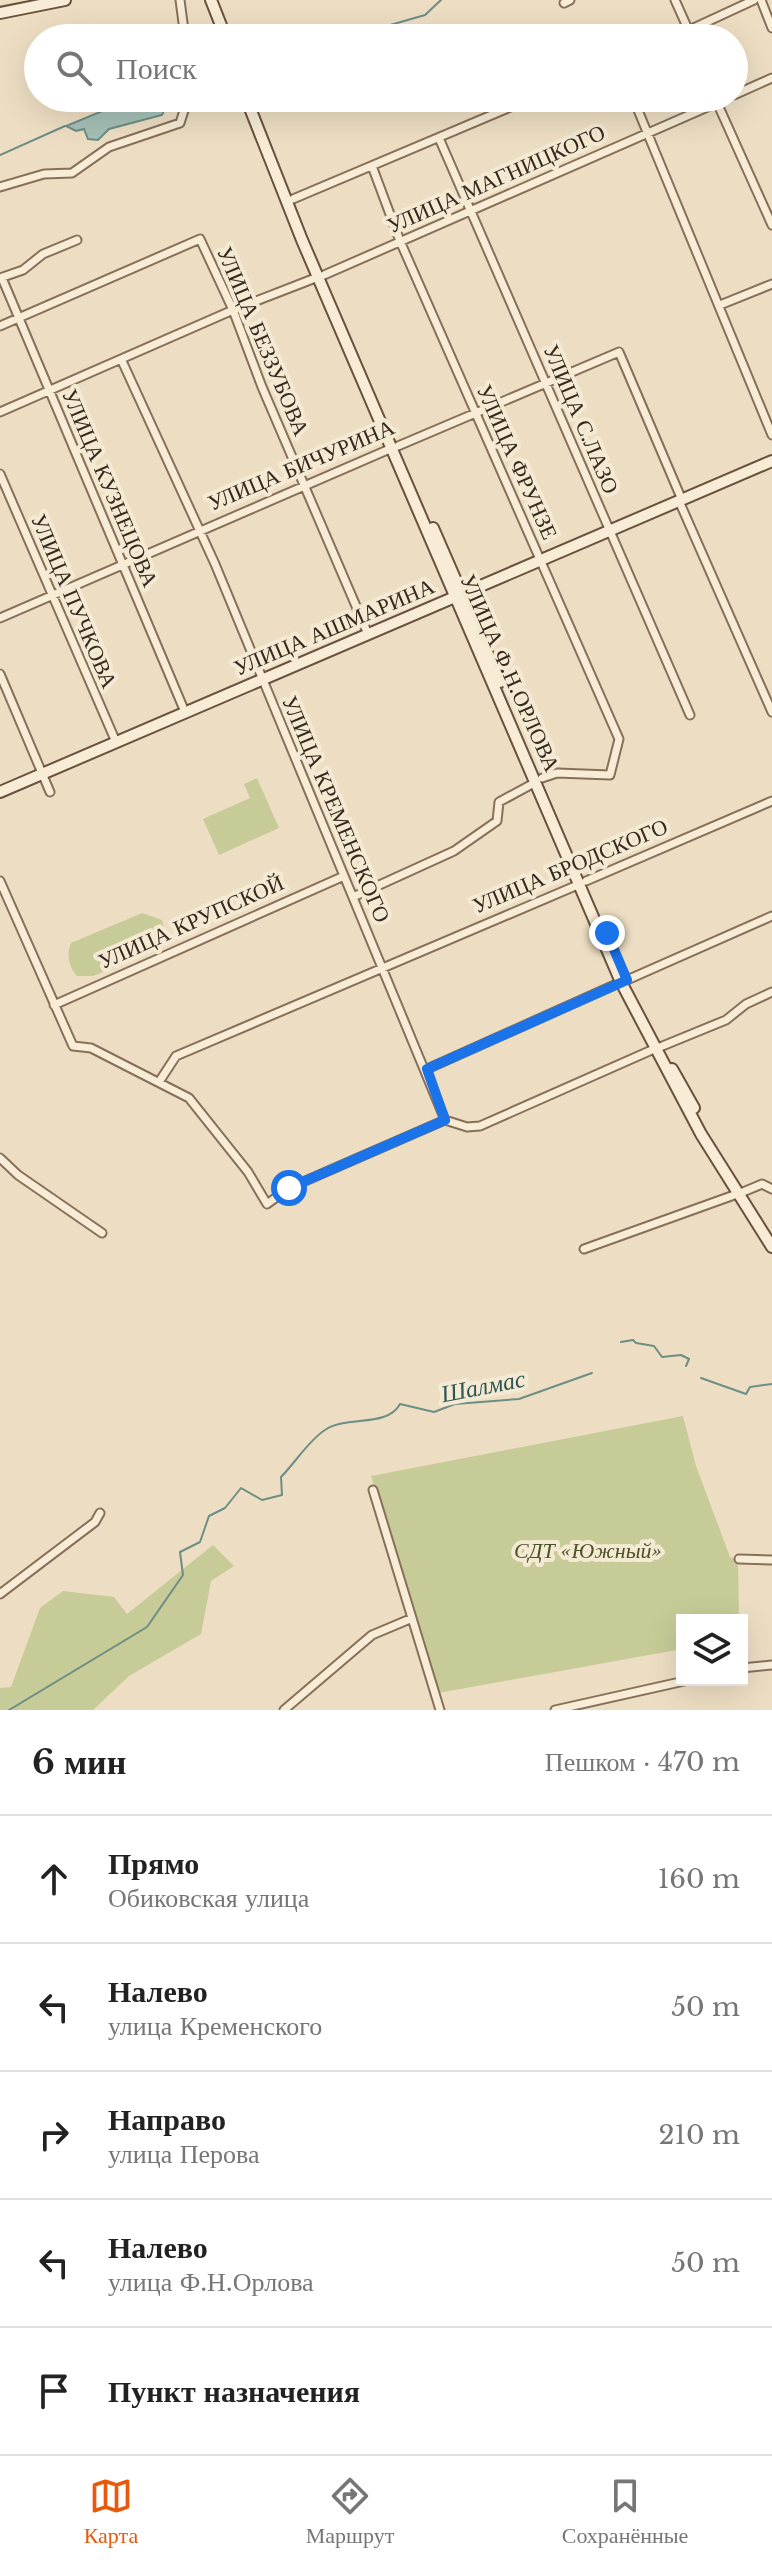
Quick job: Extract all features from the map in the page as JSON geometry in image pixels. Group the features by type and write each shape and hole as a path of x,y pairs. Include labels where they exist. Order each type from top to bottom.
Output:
{"main road":[{"path":"0,13 65,0"},
{"path":"204,0 214,24"},
{"path":"211,0 220,24"},
{"name":"УЛИЦА Ф.Н.ОРЛОВА","path":"252,112 624,981 657,1048 772,1247"},
{"name":"УЛИЦА Ф.Н.ОРЛОВА","path":"259,112 321,276"},
{"name":"УЛИЦА АШМАРИНА","path":"0,792 772,461"},
{"name":"УЛИЦА Ф.Н.ОРЛОВА","path":"740,1193 772,1236"}],"street":[{"path":"180,0 183,24"},
{"path":"675,0 686,24"},
{"path":"709,24 754,0"},
{"path":"761,0 772,28"},
{"path":"748,89 772,78"},
{"path":"0,187 44,174 72,173 109,147 180,123 184,112"},
{"path":"293,199 499,112"},
{"path":"639,112 772,435"},
{"name":"УЛИЦА МАГНИЦКОГО","path":"0,412 473,210 690,112"},
{"path":"721,112 772,225"},
{"name":"УЛИЦА С.ЛАЗО","path":"439,138 473,210 690,715"},
{"name":"УЛИЦА ФРУНЗЕ","path":"372,166 400,241 619,739 610,775 557,773 539,780"},
{"name":"УЛИЦА БЕЗЗУБОВА","path":"18,318 200,239 233,310 368,634"},
{"path":"1,278 77,240"},
{"name":"УЛИЦА КУЗНЕЦОВА","path":"1,278 185,712"},
{"path":"720,305 772,284"},
{"path":"0,326 18,318"},
{"name":"УЛИЦА БИЧУРИНА","path":"0,618 619,352 681,500"},
{"name":"УЛИЦА КРЕМЕНСКОГО","path":"122,361 262,680 427,1069 445,1120"},
{"name":"УЛИЦА ПУЧКОВА","path":"0,474 116,742"},
{"path":"681,500 771,707"},
{"path":"0,674 50,792"},
{"path":"353,897 454,851 497,821 499,802 539,780"},
{"name":"УЛИЦА БРОДСКОГО","path":"159,1082 176,1056 772,801"},
{"name":"УЛИЦА КРУПСКОЙ","path":"54,1005 344,876"},
{"path":"0,881 73,1046 91,1048 184,1094 248,1172 267,1204 289,1188 445,1120 467,1127 480,1126 557,1095 726,1020 746,1004 772,992"},
{"path":"427,1069 772,916"},
{"path":"0,1158 18,1175 102,1233"},
{"path":"584,1249 762,1184 772,1189"},
{"path":"373,1490 440,1710"},
{"path":"0,1594 95,1522 100,1513"},
{"path":"739,1559 772,1560"},
{"path":"284,1710 372,1635 410,1619"},
{"path":"748,1667 772,1665"},
{"path":"555,1710 676,1683"}],"green space":[{"path":"257,778 279,828 219,855 203,819 250,798 244,784"},
{"path":"142,913 162,920 167,939 161,948 93,976 77,976 69,960 71,943"},
{"name":"СДТ «Южный»","path":"683,1416 696,1466 730,1557 738,1561 739,1614 676,1614 676,1650 438,1693 371,1476"},
{"path":"213,1545 234,1566 211,1581 201,1634 129,1676 93,1710 0,1710 0,1688 11,1687 40,1608 63,1591 114,1597 127,1614"}],"water":[{"path":"100,112 163,112 162,115 109,129 98,140 88,139 84,129 76,131 66,126"}],"waterway":[{"path":"394,24 425,15 441,0"},
{"path":"0,155 65,126"},
{"name":"Шалмас","path":"621,1342 633,1340 654,1346 662,1357 681,1355 689,1359 686,1366"},
{"name":"Шалмас","path":"9,1710 147,1627 183,1575 180,1552 200,1542 209,1516 225,1508 241,1488 262,1500 282,1495 281,1477 325,1430 344,1423 386,1416 400,1404 434,1412 455,1404 519,1399 592,1373"},
{"name":"Шалмас","path":"701,1378 746,1394 750,1387 772,1384"}],"route":[{"path":"289,1188 445,1120 427,1069 627,980 607,933"}]}
